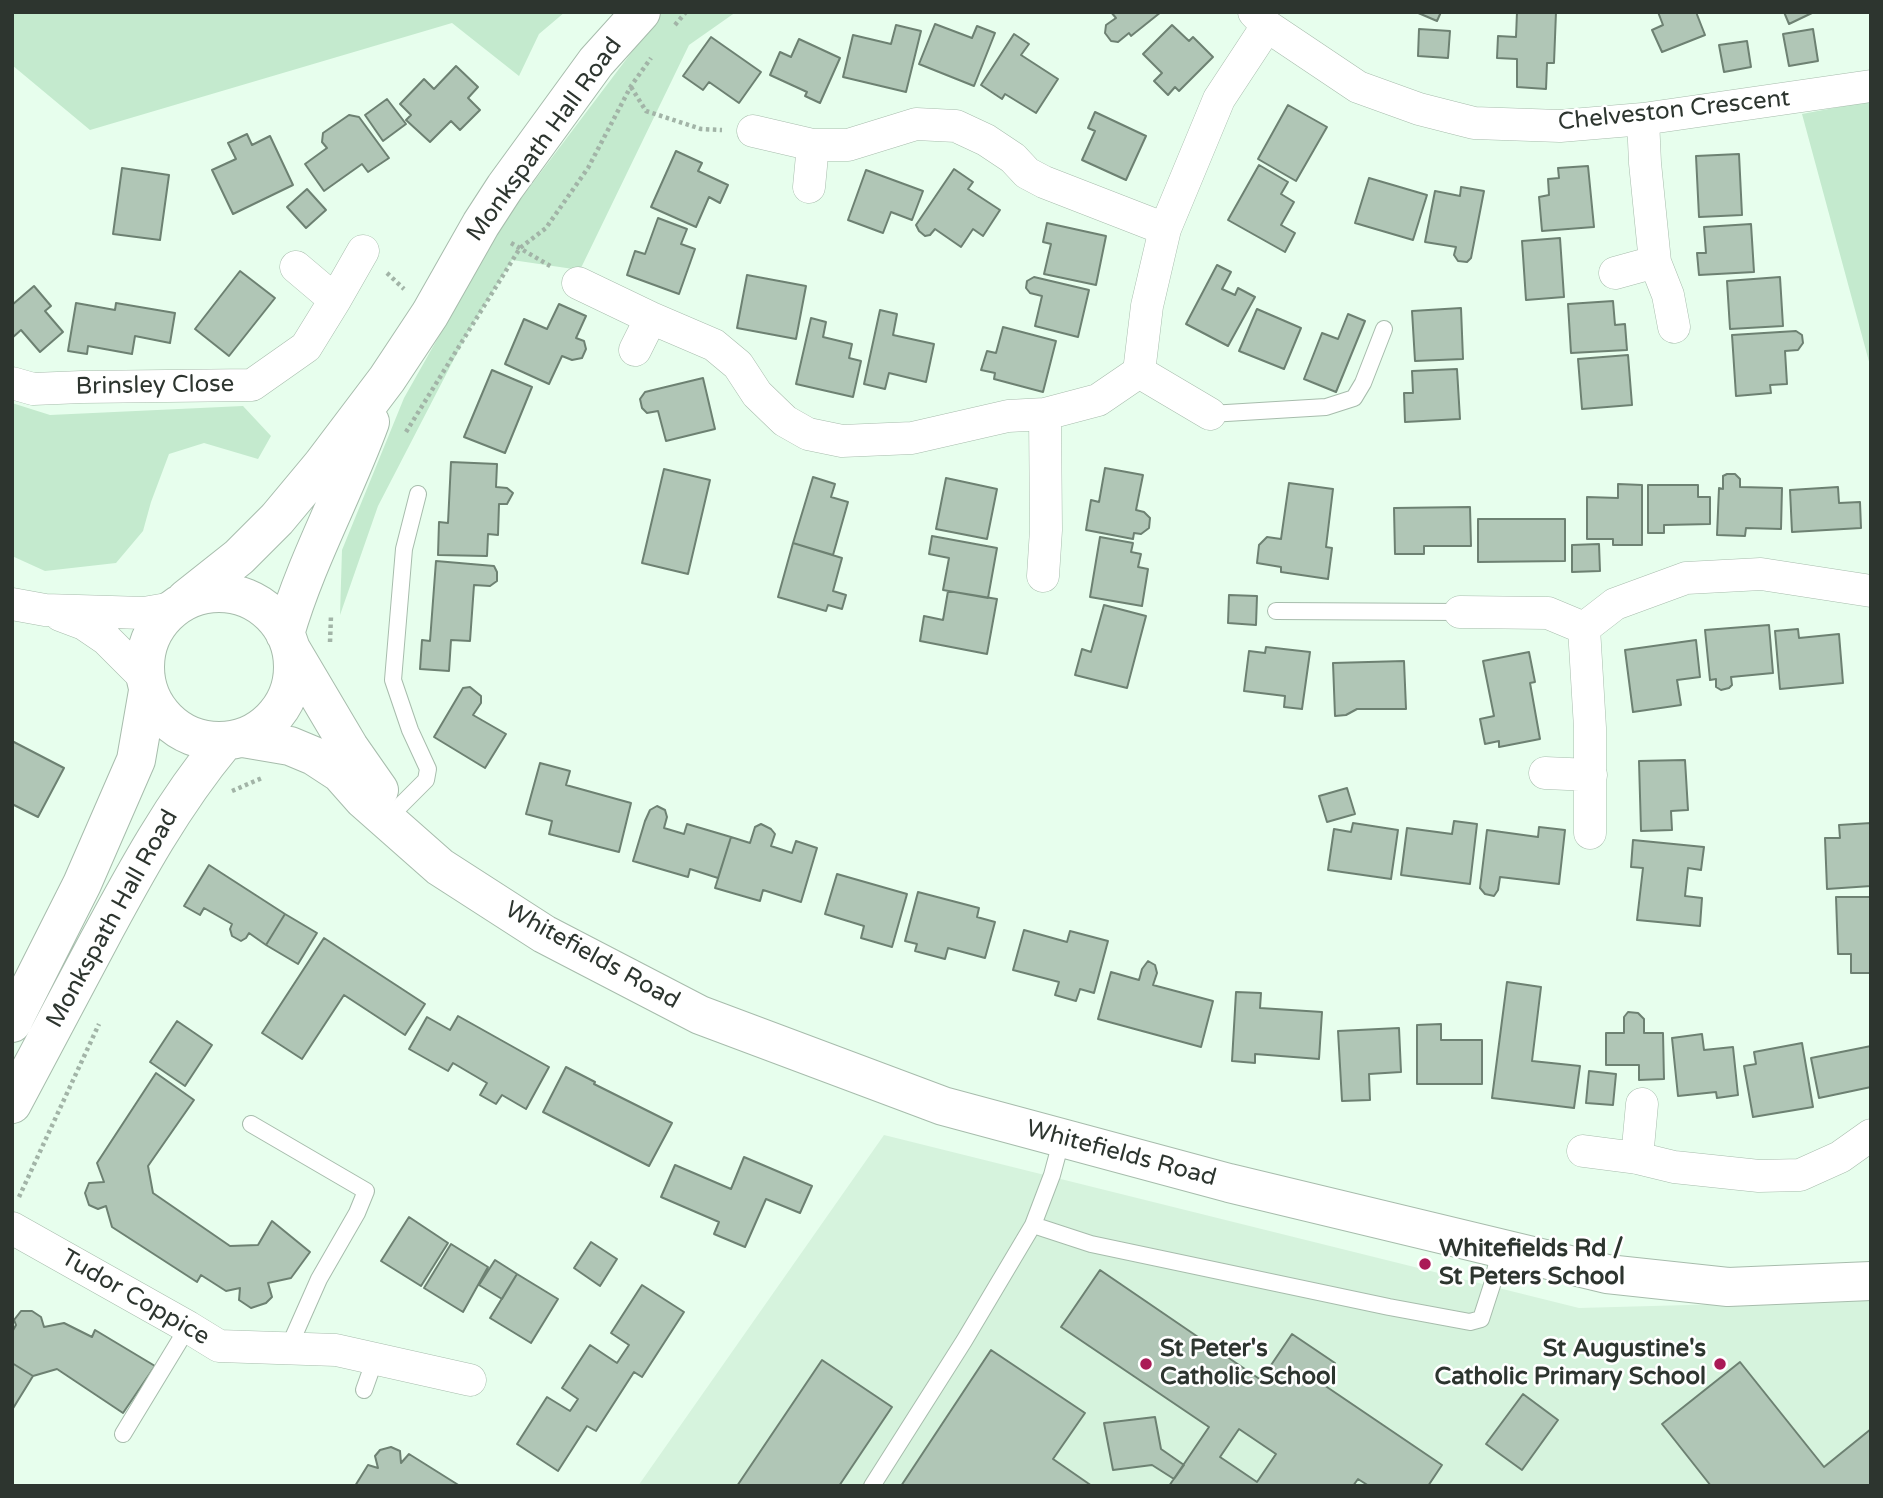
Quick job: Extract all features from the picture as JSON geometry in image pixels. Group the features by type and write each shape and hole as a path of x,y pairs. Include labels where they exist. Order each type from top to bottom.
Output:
{"street":[{"name":"Chelveston Crescent","path":"1261,19 1358,87 1419,109 1474,123 1560,126 1643,119 1871,86"},
{"path":"578,283 713,345 738,365 757,394 785,421 808,434 842,441 912,438 1008,416 1045,414 1098,400 1139,373 1147,306 1165,229 1219,99 1261,19"},
{"name":"Monkspath Hall Road","path":"179,604 239,557 277,519 322,465 387,379 505,187 596,62 658,20"},
{"path":"1643,119 1644,163 1655,262 1668,295 1674,327"},
{"path":"753,131 813,145 848,145 915,124 956,126 986,139 1013,158 1027,173 1044,183 1165,229"},
{"path":"809,187 813,145"},
{"name":"Brinsley Close","path":"12,383 33,389 252,385 306,347 363,250"},
{"path":"1615,274 1655,262"},
{"path":"296,267 335,300"},
{"path":"635,351 651,318"},
{"path":"1139,373 1210,414"},
{"name":"Monkspath Hall Road","path":"288,642 294,602 356,459 387,379"},
{"path":"1043,576 1046,530 1045,414"},
{"path":"1584,628 1615,604 1686,578 1760,573 1871,591"},
{"path":"12,604 45,610 144,613 212,593 243,597 266,610 288,642 294,671 289,691 277,714 263,728 234,740 204,740 173,727 159,711 146,684 106,639 84,624 45,610"},
{"path":"146,684 144,666 151,636 162,619 179,604"},
{"path":"1461,612 1548,613 1584,628"},
{"path":"1584,628 1589,695 1590,833"},
{"name":"Whitefields Road","path":"288,642 349,747 423,855"},
{"name":"Monkspath Hall Road","path":"12,1023 82,884 136,760 146,684"},
{"name":"Monkspath Hall Road","path":"12,1104 173,808 203,768 234,740"},
{"name":"Whitefields Road","path":"234,740 290,746 314,756 340,773 363,799 423,855 440,867 544,934 700,1015 943,1106 1229,1183 1607,1274 1728,1287 1871,1281"},
{"path":"1545,774 1591,775"},
{"path":"1637,1158 1642,1104"},
{"path":"1583,1151 1637,1158 1674,1167 1759,1176 1800,1175 1840,1157 1871,1135"},
{"name":"Tudor Coppice","path":"15,1217 219,1346 336,1350 470,1380"}],"lane":[{"path":"1210,414 1326,407 1354,398 1363,383 1384,329"},
{"path":"394,812 426,779 428,769 410,730 393,680 404,549 418,494"},
{"path":"1276,611 1461,612"},
{"path":"251,1124 366,1191 357,1213 319,1279 288,1349"},
{"path":"872,1486 964,1341 1032,1225 1042,1205 1062,1138"},
{"path":"1032,1225 1091,1244 1470,1322 1481,1319 1500,1249"},
{"path":"123,1434 188,1327"},
{"path":"364,1390 375,1359"}],"path":[{"path":"658,20 686,12"},
{"path":"404,435 520,248 546,228 588,168 631,86 652,57"},
{"path":"631,86 646,110 701,129 753,131"},
{"path":"481,224 578,283"},
{"path":"363,250 429,314"},
{"path":"330,645 331,605"},
{"path":"222,795 314,756"},
{"path":"15,1217 19,1198 104,1013"}],"shaded area":[{"path":"12,12 565,12 539,34 519,76 452,23 90,130 12,65"},
{"path":"662,12 736,12 689,45 580,270 512,260 468,332 378,506 340,615 342,550 404,398 504,221"},
{"path":"1871,101 1871,369 1802,114"},
{"path":"12,403 50,415 243,406 271,436 258,459 204,443 169,454 143,531 116,563 45,571 12,556"},
{"name":"St Peter's Catholic School","path":"884,1135 1579,1308 1871,1300 1871,1486 638,1486"}],"building":[{"path":"1111,12 1161,12 1131,36 1129,33 1118,42 1111,41 1105,33 1106,25 1116,18"},
{"path":"1416,12 1441,12 1437,21"},
{"path":"1517,12 1556,12 1554,63 1547,63 1546,89 1517,87 1517,59 1497,58 1498,36 1516,37"},
{"path":"1658,12 1696,12 1705,35 1662,52 1652,30 1663,25"},
{"path":"1784,12 1814,12 1789,24"},
{"path":"935,24 972,38 977,26 995,33 974,86 919,64"},
{"path":"896,25 921,31 906,92 843,77 853,35 891,44"},
{"path":"1172,25 1189,41 1193,37 1213,57 1179,91 1175,87 1168,95 1154,81 1162,73 1143,54"},
{"path":"1419,29 1450,31 1448,58 1418,56"},
{"path":"1813,29 1818,61 1789,66 1783,34"},
{"path":"1014,34 1029,44 1021,55 1058,79 1036,113 1005,94 1002,99 981,85"},
{"path":"711,37 761,72 739,103 709,82 703,90 683,76"},
{"path":"799,39 840,58 820,103 805,96 807,92 770,75 780,52 791,57"},
{"path":"1747,41 1751,67 1724,72 1719,45"},
{"path":"456,66 478,87 468,98 480,110 460,130 451,121 430,142 406,120 411,115 400,104 424,79 434,89"},
{"path":"387,99 406,124 383,141 365,115"},
{"path":"1288,105 1327,127 1296,181 1258,159"},
{"path":"1095,112 1146,136 1126,180 1082,160 1095,131 1088,128"},
{"path":"349,115 359,117 389,158 368,172 362,164 324,191 305,164 327,148 322,142 323,133"},
{"path":"247,134 252,145 270,136 293,185 233,214 212,170 236,159 228,143"},
{"path":"676,151 702,163 698,171 728,185 720,203 709,197 696,227 651,207"},
{"path":"1739,154 1742,215 1699,217 1696,156"},
{"path":"1259,165 1288,182 1281,194 1294,202 1281,225 1295,233 1285,252 1228,220"},
{"path":"1588,166 1594,227 1542,231 1539,197 1549,195 1548,179 1559,178 1558,168"},
{"path":"122,168 169,175 160,240 113,234"},
{"path":"954,169 973,182 968,189 1000,210 983,236 973,229 961,247 935,229 925,236 916,225"},
{"path":"866,170 923,191 912,220 891,212 883,233 848,220"},
{"path":"1369,178 1427,195 1413,240 1355,223"},
{"path":"1461,187 1484,191 1471,258 1467,262 1458,261 1454,255 1456,247 1425,242 1435,191 1460,196"},
{"path":"307,189 326,210 306,228 287,207"},
{"path":"658,218 687,229 681,244 695,249 679,294 627,275 635,251 645,254"},
{"path":"1047,223 1106,236 1096,285 1044,274 1051,244 1043,242"},
{"path":"1751,224 1754,272 1699,275 1697,253 1706,253 1704,227"},
{"path":"1560,238 1564,297 1526,300 1522,241"},
{"path":"1217,265 1231,272 1222,289 1235,295 1238,288 1255,297 1228,346 1186,324"},
{"path":"240,271 275,298 229,356 195,329"},
{"path":"747,275 806,286 796,339 737,328"},
{"path":"1034,277 1089,290 1078,337 1035,326 1042,296 1030,293 1026,288 1027,281"},
{"path":"1780,277 1783,326 1730,329 1727,281"},
{"path":"34,286 51,306 45,311 63,332 40,352 21,330 12,338 12,305"},
{"path":"1613,301 1615,325 1625,324 1627,350 1571,353 1568,304"},
{"path":"76,303 115,310 116,303 175,313 170,343 135,336 132,354 88,346 87,354 68,351"},
{"path":"559,304 586,316 576,338 584,341 586,349 582,358 572,360 562,356 549,384 505,364 524,319 547,329"},
{"path":"1461,308 1463,359 1415,361 1412,311"},
{"path":"1257,309 1301,328 1284,369 1239,351"},
{"path":"880,310 897,314 893,335 934,344 926,382 889,373 885,389 864,384"},
{"path":"1348,314 1365,321 1336,392 1304,379 1322,333 1338,339"},
{"path":"811,318 826,322 823,337 852,344 849,358 861,361 853,397 796,384"},
{"path":"1003,327 1056,341 1043,392 994,379 995,373 981,370 987,351 996,353"},
{"path":"1796,331 1802,335 1803,343 1798,350 1785,351 1787,384 1770,385 1771,393 1736,396 1732,335"},
{"path":"1628,355 1632,405 1582,409 1578,359"},
{"path":"1457,369 1460,419 1405,422 1404,393 1413,393 1412,371"},
{"path":"492,370 532,387 505,453 464,437"},
{"path":"703,378 715,429 666,441 658,411 647,413 642,408 640,399 645,392"},
{"path":"451,462 497,464 496,487 507,488 513,493 507,504 499,504 498,535 488,534 487,556 438,555 439,522 448,523"},
{"path":"1105,468 1143,475 1136,510 1144,512 1150,518 1149,528 1141,534 1134,533 1133,539 1086,530 1091,500 1099,502"},
{"path":"664,469 710,480 688,574 642,563"},
{"path":"1735,474 1740,479 1740,487 1782,488 1781,529 1746,528 1745,536 1717,535 1719,488 1723,489 1723,476"},
{"path":"813,477 835,484 831,497 848,502 833,555 793,543"},
{"path":"946,478 997,489 987,539 936,529"},
{"path":"1289,483 1333,489 1326,547 1332,548 1328,579 1281,572 1281,567 1257,563 1259,545 1267,537 1281,539"},
{"path":"1618,484 1642,485 1642,545 1613,545 1613,539 1587,539 1587,497 1618,498"},
{"path":"1648,485 1698,485 1698,497 1710,497 1710,524 1664,525 1664,533 1648,533"},
{"path":"1838,487 1839,503 1860,502 1861,528 1792,532 1790,490"},
{"path":"1470,507 1471,546 1424,546 1424,554 1395,554 1394,508"},
{"path":"1478,519 1565,519 1565,561 1478,562"},
{"path":"932,536 997,548 988,598 943,590 949,558 929,554"},
{"path":"1100,537 1133,543 1131,552 1141,554 1138,567 1148,569 1142,606 1090,597"},
{"path":"793,543 842,558 833,591 846,595 842,609 828,605 826,611 778,597"},
{"path":"1599,544 1600,571 1572,572 1572,545"},
{"path":"436,561 494,566 497,572 497,581 490,586 474,585 470,641 451,640 449,671 420,669 422,640 430,641"},
{"path":"948,591 997,599 987,654 920,641 924,616 943,620"},
{"path":"1229,595 1257,596 1256,625 1228,623"},
{"path":"1104,605 1146,616 1127,688 1075,675 1082,649 1091,652"},
{"path":"1769,625 1773,673 1731,677 1732,685 1729,688 1721,690 1716,687 1716,679 1710,680 1705,630"},
{"path":"1798,629 1799,638 1839,634 1843,683 1780,689 1775,631"},
{"path":"1696,640 1700,677 1677,680 1681,705 1633,712 1625,650"},
{"path":"1266,647 1310,652 1302,709 1284,707 1285,696 1244,691 1249,651 1265,653"},
{"path":"1529,652 1535,682 1530,683 1540,739 1499,747 1499,741 1485,744 1480,719 1494,716 1483,661"},
{"path":"1404,661 1406,709 1357,709 1346,715 1335,716 1333,663"},
{"path":"470,687 481,696 481,703 473,715 506,734 485,768 434,737 463,688"},
{"path":"12,741 64,768 38,817 12,804"},
{"path":"1685,760 1688,810 1671,811 1672,830 1641,831 1639,761"},
{"path":"540,763 570,771 566,785 631,803 619,852 549,834 552,821 526,814"},
{"path":"1347,788 1355,814 1327,822 1319,796"},
{"path":"657,806 665,810 667,817 664,828 684,834 687,824 731,837 718,878 690,869 688,877 633,861 645,821 650,810"},
{"path":"1454,821 1477,824 1470,884 1401,875 1407,828 1452,834"},
{"path":"1353,823 1398,830 1391,879 1328,870 1334,829 1351,832"},
{"path":"1871,823 1871,886 1827,889 1825,838 1840,838 1839,825"},
{"path":"761,824 775,834 771,846 792,853 796,841 817,848 801,902 763,890 760,901 715,888 731,837 750,843 755,827"},
{"path":"1539,827 1565,830 1559,884 1500,877 1494,896 1485,894 1480,888 1487,830 1538,837"},
{"path":"1633,840 1704,847 1701,870 1688,868 1685,896 1702,898 1700,926 1637,920 1643,868 1631,867"},
{"path":"209,865 285,914 266,945 249,933 241,941 232,936 232,924 204,908 200,915 184,906"},
{"path":"837,874 907,894 892,947 861,938 864,926 825,914"},
{"path":"918,892 979,908 977,917 995,922 985,958 948,948 945,959 915,951 917,944 905,941"},
{"path":"1836,897 1871,897 1871,973 1851,973 1851,954 1838,954"},
{"path":"285,914 317,933 298,964 266,945"},
{"path":"1024,930 1067,942 1070,931 1108,941 1094,993 1080,989 1076,1001 1055,995 1059,982 1013,970"},
{"path":"324,938 425,1004 405,1035 344,995 302,1059 262,1033"},
{"path":"1148,961 1155,965 1157,973 1153,985 1213,1001 1201,1047 1098,1019 1111,972 1139,980"},
{"path":"1507,982 1541,987 1532,1061 1580,1066 1574,1108 1492,1098"},
{"path":"1236,992 1261,993 1260,1008 1322,1012 1319,1059 1255,1054 1255,1063 1232,1061"},
{"path":"1628,1012 1638,1013 1644,1019 1644,1033 1663,1033 1664,1079 1639,1080 1639,1065 1606,1065 1606,1033 1624,1033 1624,1017"},
{"path":"458,1016 549,1067 526,1109 502,1095 496,1104 480,1095 487,1083 453,1063 448,1071 409,1049 427,1017 450,1030"},
{"path":"177,1021 212,1045 185,1086 150,1062"},
{"path":"1441,1024 1441,1040 1482,1040 1482,1084 1417,1084 1417,1025"},
{"path":"1399,1028 1401,1072 1369,1074 1370,1100 1342,1101 1338,1031"},
{"path":"1702,1034 1704,1050 1733,1047 1738,1095 1717,1098 1716,1092 1678,1096 1672,1038"},
{"path":"1802,1043 1813,1107 1753,1117 1744,1066 1756,1064 1754,1052"},
{"path":"1871,1046 1871,1087 1819,1098 1811,1058"},
{"path":"566,1067 672,1123 649,1166 543,1112"},
{"path":"1589,1071 1616,1074 1613,1105 1586,1103"},
{"path":"156,1073 194,1100 148,1166 153,1193 230,1246 258,1245 272,1221 310,1252 291,1278 268,1283 272,1297 266,1303 251,1308 239,1300 240,1288 226,1291 201,1275 197,1282 112,1227 106,1206 98,1209 89,1205 85,1193 89,1183 104,1182 97,1163"},
{"path":"744,1157 812,1186 800,1213 766,1199 745,1247 714,1234 719,1222 661,1197 675,1165 731,1189"},
{"path":"409,1217 448,1243 421,1286 381,1261"},
{"path":"591,1242 617,1259 600,1286 574,1268"},
{"path":"451,1244 488,1267 463,1312 424,1288"},
{"path":"495,1260 517,1274 502,1299 479,1285"},
{"path":"1100,1270 1261,1380 1292,1334 1335,1363 1321,1383 1442,1465 1428,1486 1369,1486 1358,1479 1353,1486 1169,1486 1209,1427 1061,1327","holes":["1239,1429 1276,1454 1257,1482 1220,1457"]},
{"path":"517,1274 558,1299 531,1343 490,1318"},
{"path":"642,1285 684,1312 642,1377 634,1372 596,1431 587,1426 558,1471 517,1444 547,1397 570,1411 578,1399 562,1388 590,1345 617,1363 629,1345 611,1333"},
{"path":"21,1311 32,1311 41,1317 44,1327 64,1323 92,1337 95,1330 155,1366 123,1413 57,1369 33,1376 12,1363 12,1332 16,1325 14,1320"},
{"path":"991,1350 1085,1413 1053,1459 1092,1486 901,1486"},
{"path":"822,1360 892,1407 839,1486 737,1486"},
{"path":"1740,1362 1824,1467 1871,1429 1871,1486 1711,1486 1662,1424"},
{"path":"12,1363 33,1376 12,1410"},
{"path":"1523,1394 1558,1420 1522,1470 1486,1444"},
{"path":"1155,1417 1161,1449 1184,1465 1174,1479 1152,1465 1113,1470 1104,1423"},
{"path":"391,1447 400,1451 401,1463 409,1454 460,1486 355,1486 368,1465 378,1468 375,1456 380,1450"}],"place":[{"name":"Whitefields Rd / St Peters School","path":"1425,1264"},
{"name":"St Peter's Catholic School","path":"1146,1364"},
{"name":"St Augustine's Catholic Primary School","path":"1720,1364"}]}
